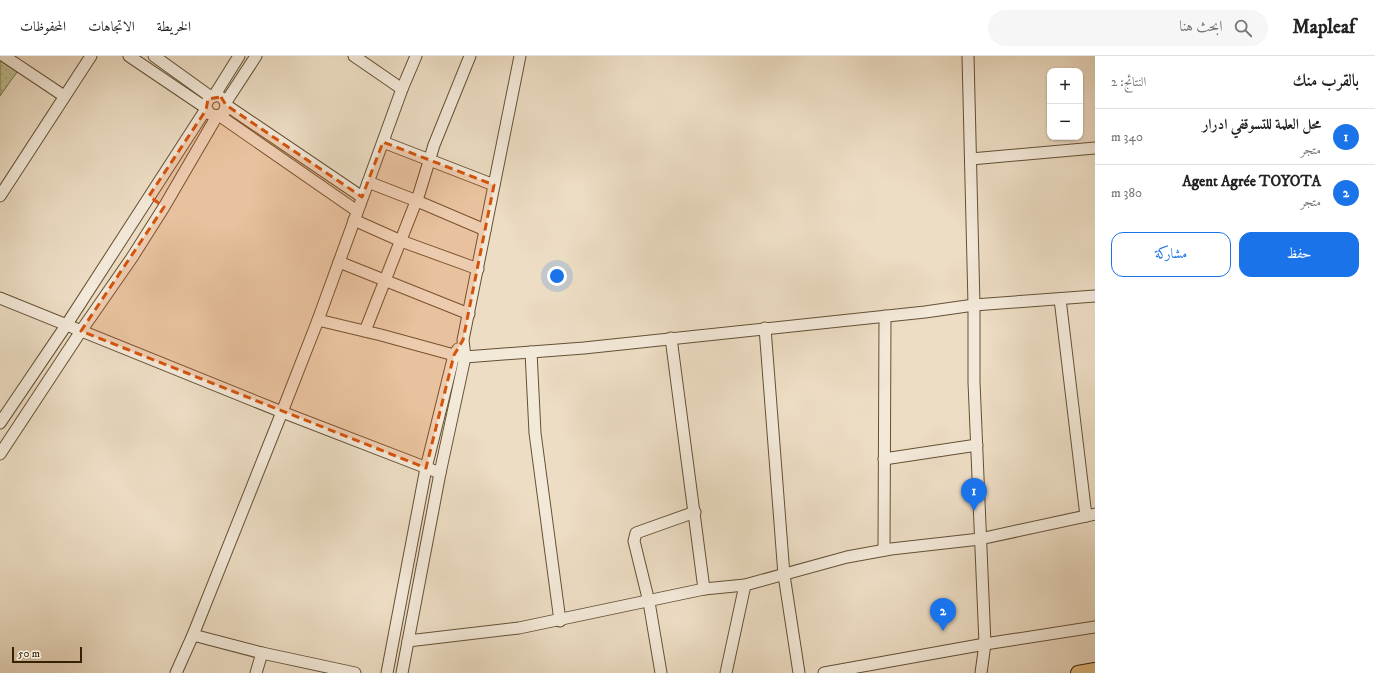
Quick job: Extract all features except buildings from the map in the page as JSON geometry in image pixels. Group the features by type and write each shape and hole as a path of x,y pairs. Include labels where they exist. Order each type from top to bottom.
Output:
{"main road":[{"path":"1078,673 1095,670"}],"street":[{"path":"4,56 64,96"},
{"path":"0,196 91,56"},
{"path":"129,56 206,108 210,114 218,116 356,216 401,241 478,269"},
{"path":"154,56 213,96 221,97 226,104 362,197"},
{"path":"14,433 1,422 119,244 206,108 206,103 213,96 239,56"},
{"path":"0,454 81,331 133,256 218,116 226,109 226,104 256,56"},
{"path":"354,56 402,89"},
{"path":"176,673 193,635 318,320 402,89 416,56"},
{"path":"365,331 417,201 434,145 470,56"},
{"path":"387,673 426,468 459,356 469,314 519,56"},
{"path":"968,56 974,305 974,382 984,644 981,673"},
{"path":"383,142 494,185"},
{"path":"971,159 1095,148"},
{"path":"368,182 485,230"},
{"path":"149,196 164,207"},
{"path":"119,244 133,256"},
{"path":"339,262 469,314"},
{"path":"318,320 459,356 584,348 974,305 1095,296"},
{"path":"0,298 282,412 440,473"},
{"path":"408,641 519,628 560,621 704,590 745,586 847,557 884,550 980,539 1091,514 1060,299"},
{"path":"884,550 885,316"},
{"path":"765,328 770,371 784,575 799,673"},
{"path":"671,338 695,512 704,590"},
{"path":"531,352 535,433 560,621"},
{"path":"402,673 440,473 459,356"},
{"path":"884,459 977,445"},
{"path":"661,673 648,602 634,541 636,533 695,512"},
{"path":"726,673 745,586"},
{"path":"824,673 984,644 1095,627"},
{"path":"193,635 316,669 355,673"},
{"path":"256,673 262,653"}],"highlighted area":[{"path":"221,97 226,105 362,197 383,142 494,185 463,340 454,355 426,468 81,331 164,207 149,196 206,110 208,99"}],"green space":[{"path":"0,56 19,69 0,96"}],"place":[{"name":"محل العلمة للتسوقفي ادرار","path":"974,511"},
{"name":"Agent Agrée TOYOTA","path":"943,631"}]}
